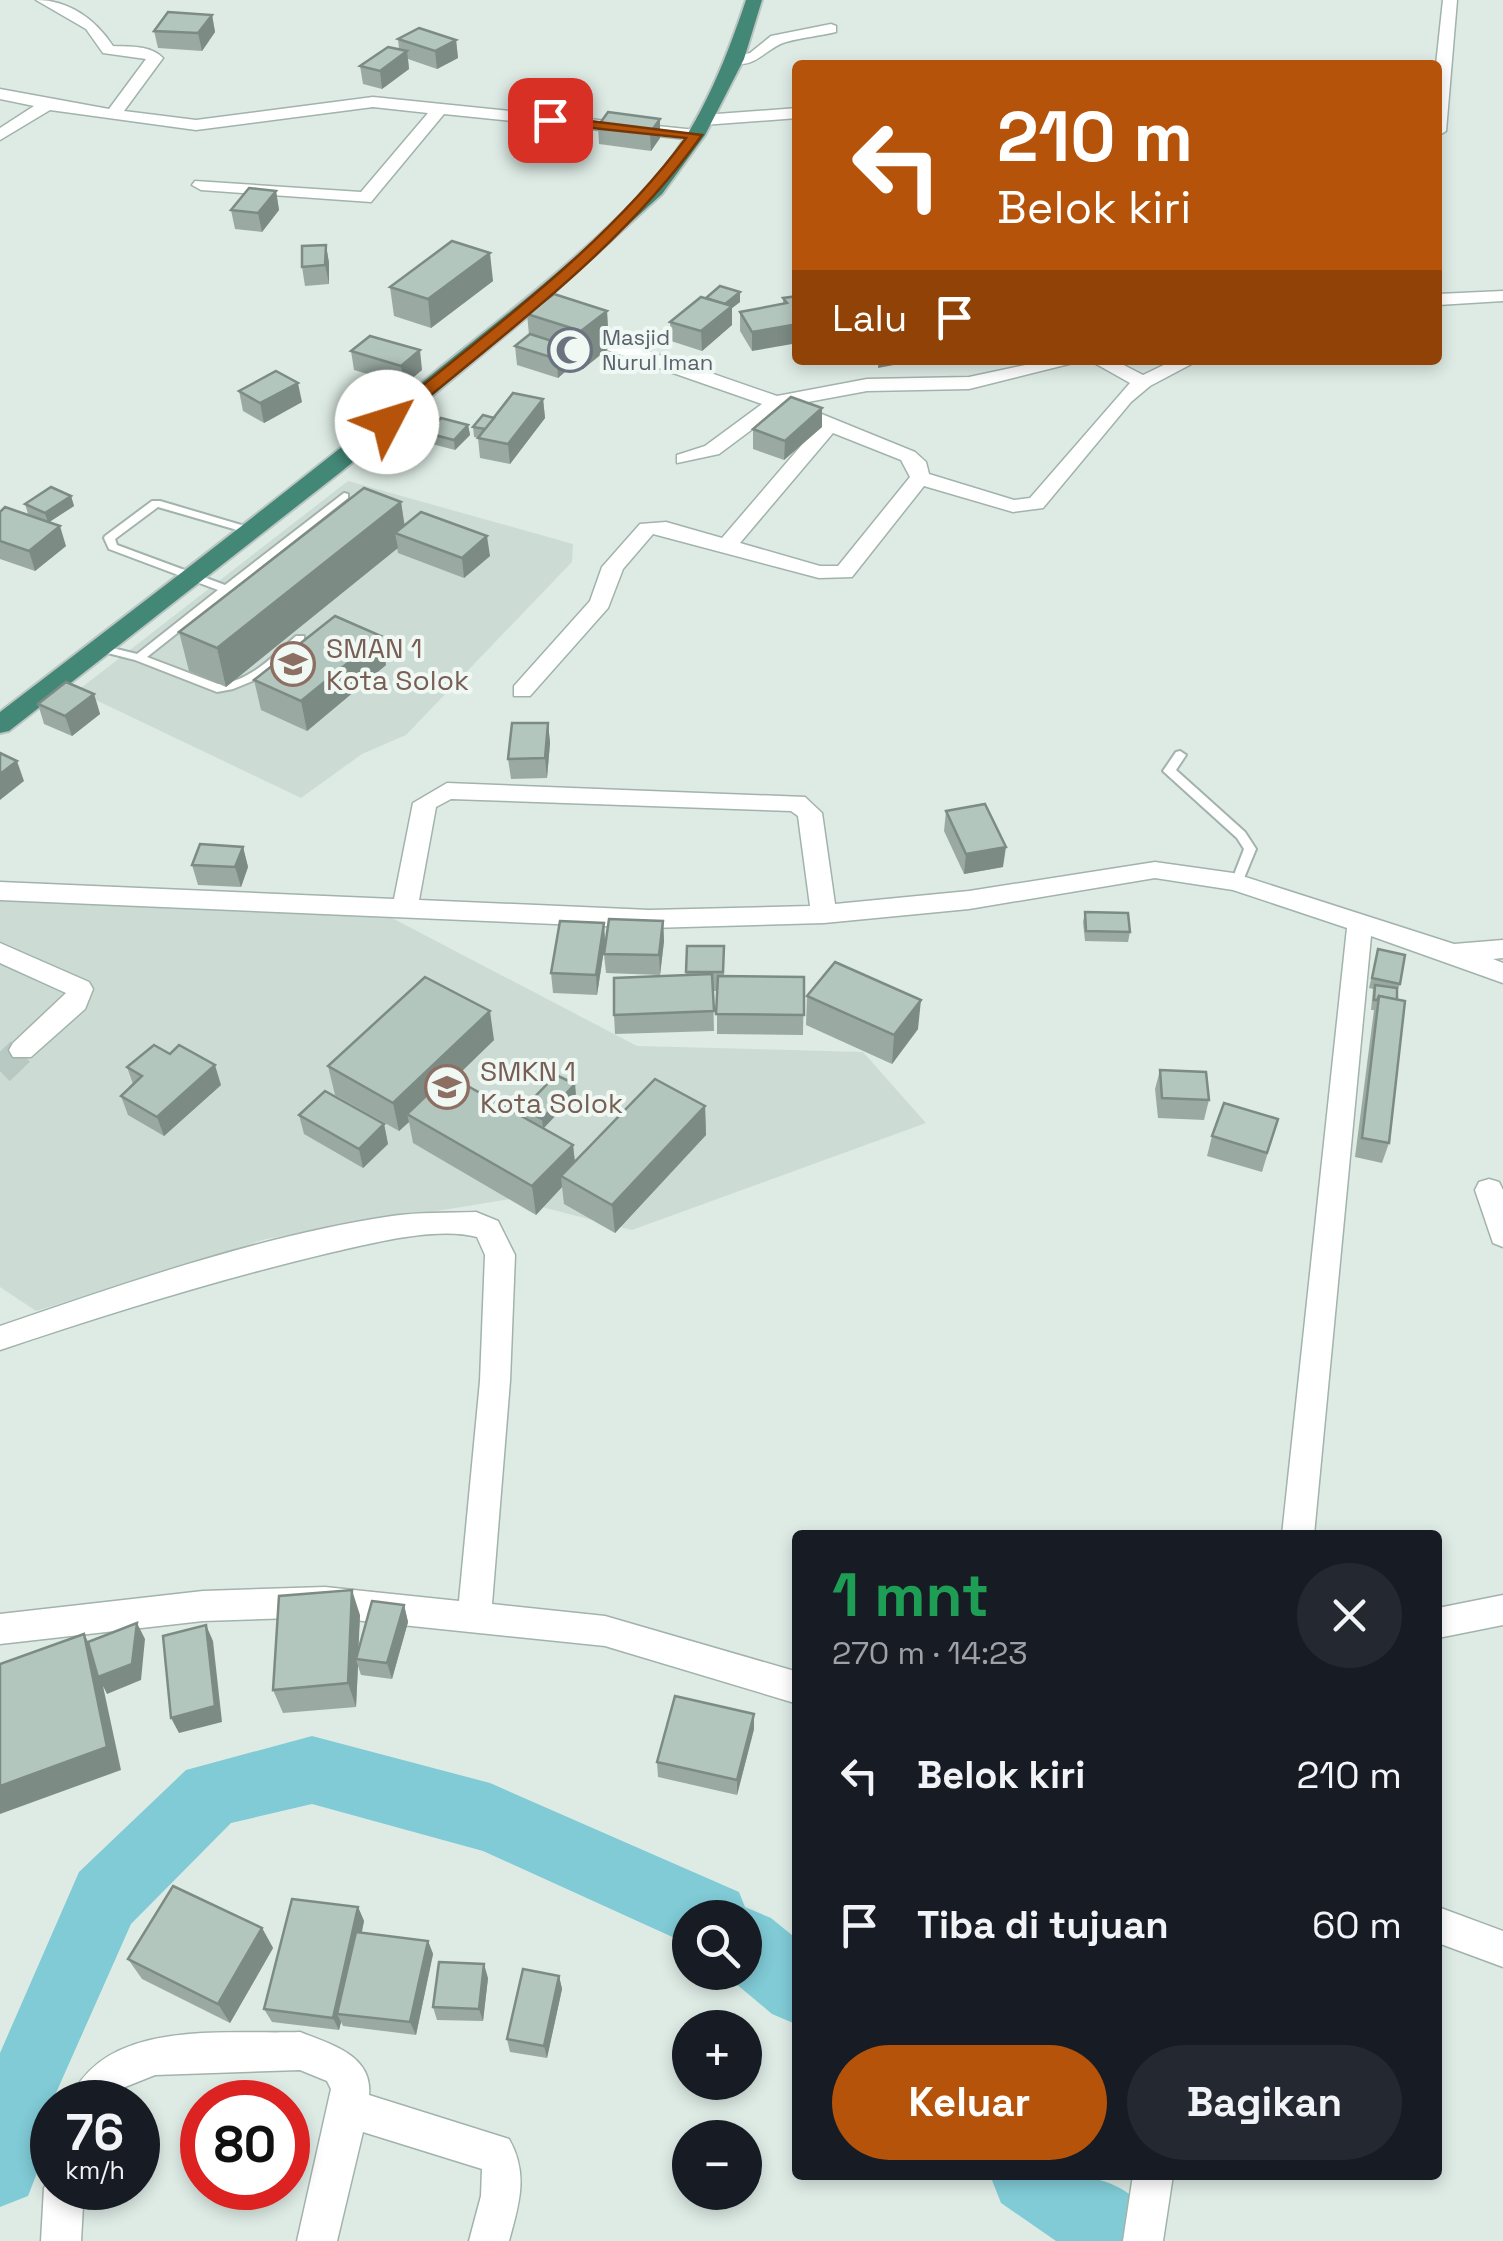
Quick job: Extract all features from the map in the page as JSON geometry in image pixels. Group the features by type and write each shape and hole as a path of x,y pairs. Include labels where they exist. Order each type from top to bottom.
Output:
{"highway":[{"path":"0,726 252,531 538,319 655,190 699,128 735,59 754,3"}],"street":[{"path":"44,0 92,26 108,50 155,58 115,112"},
{"path":"1442,88 1450,0"},
{"path":"735,59 754,57 776,39 830,29"},
{"path":"0,94 196,125 373,102 699,128 792,114"},
{"path":"0,134 40,102"},
{"path":"202,185 364,198 440,109"},
{"path":"1442,300 1503,296"},
{"path":"538,319 830,423 908,456 916,462 920,478"},
{"path":"911,365 922,383"},
{"path":"684,459 712,450 776,402 867,384 969,382 1050,365"},
{"path":"1109,365 1143,382"},
{"path":"920,478 1013,506 1036,504 1118,404 1143,382 1179,365"},
{"path":"728,544 830,423"},
{"path":"522,691 600,604 613,567 647,528 666,528 818,572 844,572 920,478"},
{"path":"405,909 425,802 448,792 797,803 810,814 824,914"},
{"path":"0,891 650,919 824,914 969,900 1154,870 1238,880 1457,952 1503,974"},
{"path":"1299,1530 1360,923"},
{"path":"1457,952 1503,949"},
{"path":"0,952 80,989 76,1002 22,1050"},
{"path":"1489,1190 1503,1235"},
{"path":"0,1338 138,1291 393,1226 476,1223 488,1229 500,1255 500,1273 496,1381 474,1617"},
{"path":"0,1629 203,1606 326,1602 605,1631 792,1686"},
{"path":"1442,1622 1503,1610"},
{"path":"1442,1925 1503,1948"},
{"path":"107,2080 112,2074 154,2056 300,2050 340,2068 350,2085 348,2108 316,2241"},
{"path":"348,2108 495,2154 503,2174 490,2241"},
{"path":"1143,2241 1152,2180"},
{"path":"61,2241 63,2210"}],"lane":[{"path":"138,658 344,496"},
{"path":"226,589 189,579 114,547 109,538 156,503 252,531"},
{"path":"100,648 217,688 231,688 245,683 300,638"},
{"path":"1180,755 1169,771 1250,849 1238,880"}],"shaded area":[{"name":"SMAN 1 Kota Solok","path":"348,481 573,544 572,562 406,735 362,754 301,798 77,691"},
{"name":"SMKN 1 Kota Solok","path":"0,900 392,918 637,1046 863,1052 926,1123 632,1230 510,1199 266,1239 36,1311 0,1287"}],"building":[{"path":"168,12 212,15 198,33 154,31"},
{"path":"419,28 456,40 435,51 398,39"},
{"path":"388,47 407,51 380,71 360,66"},
{"path":"608,112 660,119 650,133 598,126"},
{"path":"249,188 276,191 258,213 231,210"},
{"path":"452,241 490,253 428,299 390,287"},
{"path":"326,245 325,265 302,267 302,246"},
{"path":"720,286 740,292 725,304 706,298"},
{"path":"554,294 607,311 581,331 527,314"},
{"path":"701,297 732,306 701,331 670,322"},
{"path":"792,297 792,325 752,332 740,312 787,303 783,298"},
{"path":"530,334 571,347 557,359 515,346"},
{"path":"370,336 420,350 401,366 351,351"},
{"path":"276,371 298,383 260,403 239,391"},
{"path":"513,393 543,399 508,444 478,438"},
{"path":"791,397 822,408 785,441 753,429"},
{"path":"483,415 494,418 485,429 473,427"},
{"path":"441,418 468,425 454,440 427,433"},
{"path":"51,487 71,496 45,513 25,504"},
{"path":"364,488 401,502 217,648 179,632"},
{"path":"5,507 60,526 29,551 0,541 0,512"},
{"path":"421,512 487,536 462,558 395,533"},
{"path":"335,616 381,636 301,701 254,680"},
{"path":"66,682 94,694 65,716 38,704"},
{"path":"512,723 548,723 545,758 508,759"},
{"path":"0,753 17,761 0,774"},
{"path":"985,804 1006,847 966,854 946,811"},
{"path":"200,844 243,847 235,867 192,865"},
{"path":"1085,912 1128,913 1130,932 1086,931"},
{"path":"609,919 663,921 659,955 604,954"},
{"path":"560,921 604,923 596,975 551,973"},
{"path":"687,946 724,946 723,972 686,972"},
{"path":"1378,949 1405,955 1400,984 1372,978"},
{"path":"835,962 921,1000 894,1035 807,996"},
{"path":"712,974 714,1011 614,1015 614,978"},
{"path":"718,976 804,977 804,1015 716,1014"},
{"path":"425,977 490,1011 393,1103 328,1066"},
{"path":"1375,985 1397,988 1397,1000 1379,996 1374,1000"},
{"path":"1379,996 1405,1001 1389,1143 1362,1138"},
{"path":"154,1045 170,1054 179,1045 215,1065 157,1117 121,1096 142,1076 127,1067"},
{"path":"1160,1070 1206,1072 1209,1100 1162,1098"},
{"path":"448,1075 573,1145 532,1186 407,1114"},
{"path":"556,1075 575,1084 542,1119 523,1109"},
{"path":"655,1079 705,1106 612,1205 561,1176"},
{"path":"325,1091 384,1124 359,1149 299,1115"},
{"path":"1224,1103 1278,1119 1267,1153 1212,1136"},
{"path":"352,1590 348,1683 273,1690 279,1596"},
{"path":"372,1601 404,1605 387,1663 356,1659"},
{"path":"137,1623 132,1664 98,1677 88,1642"},
{"path":"206,1625 215,1706 171,1718 163,1636"},
{"path":"84,1634 107,1747 0,1786 0,1664"},
{"path":"675,1696 754,1714 737,1780 657,1762"},
{"path":"173,1886 262,1928 218,2004 128,1959"},
{"path":"292,1899 358,1907 333,2018 264,2009"},
{"path":"356,1932 428,1941 410,2022 337,2014"},
{"path":"439,1962 484,1964 479,2009 433,2007"},
{"path":"523,1969 559,1976 544,2046 507,2039"}],"waterway":[{"path":"0,2168 9,2122 105,1898 211,1794 312,1770 490,1818 673,1900"},
{"path":"762,1958 792,1983"},
{"path":"1036,2180 1124,2241"}],"tunnel":[{"path":"0,1071 22,1050"}],"place":[{"name":"Masjid Nurul Iman","path":"570,350"},
{"name":"SMAN 1 Kota Solok","path":"293,664"},
{"name":"SMKN 1 Kota Solok","path":"447,1087"}],"route":[{"path":"387,422 520,312 655,190 696,135 550,120"}]}
